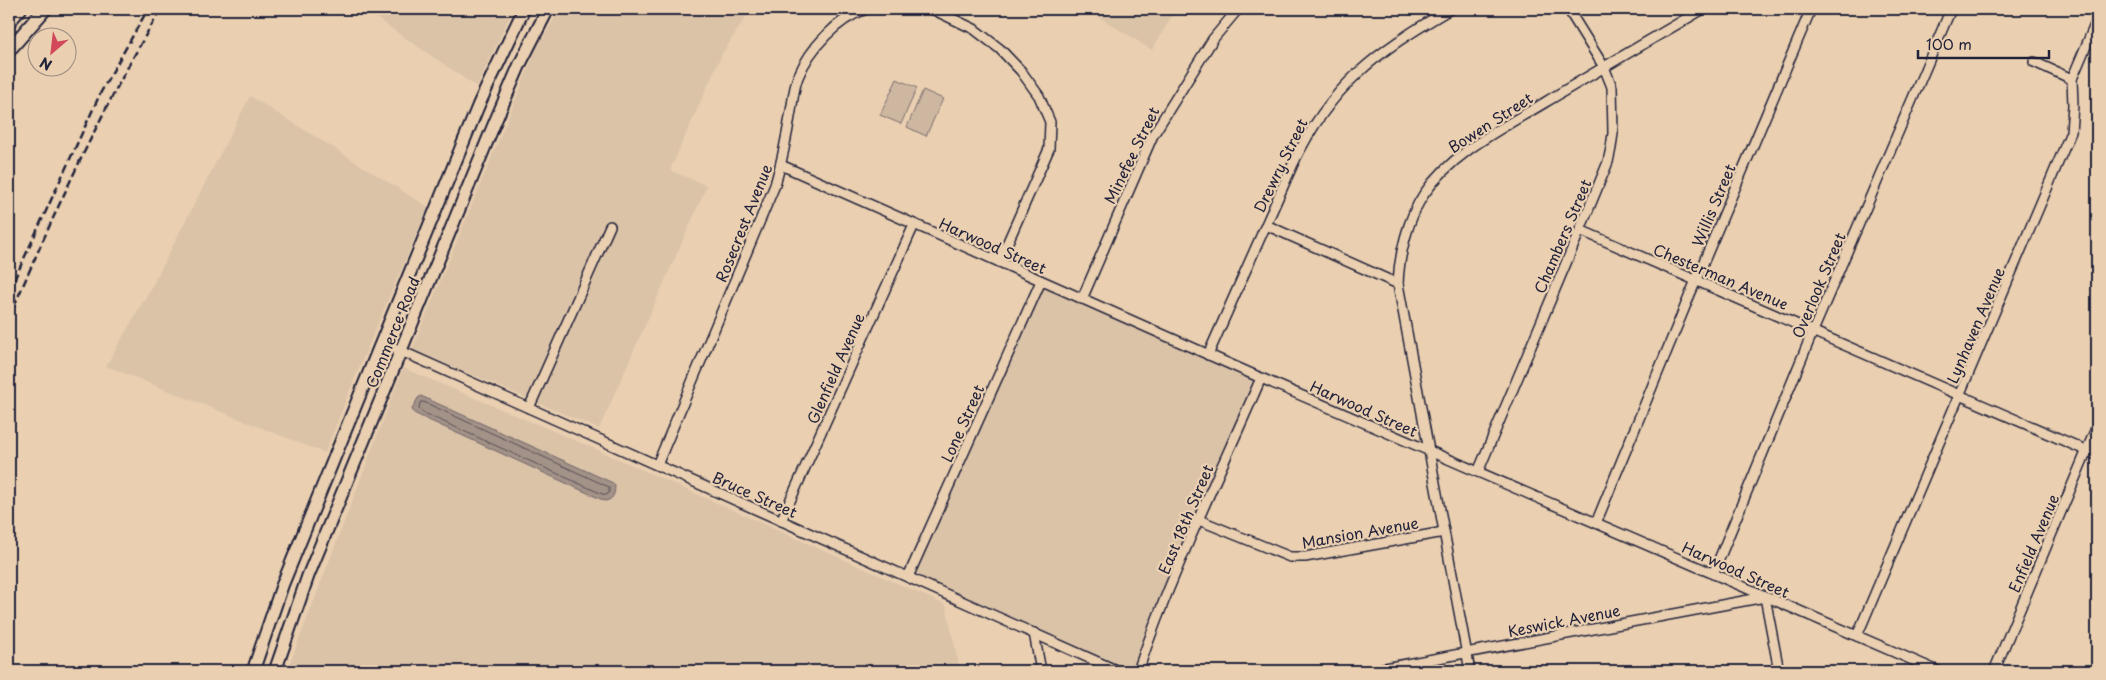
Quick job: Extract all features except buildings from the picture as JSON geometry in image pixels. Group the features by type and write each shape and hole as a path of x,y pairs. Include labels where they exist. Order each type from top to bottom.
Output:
{"highway":[{"path":"9,22 20,9"},
{"path":"9,50 45,9"}],"main road":[{"name":"Commerce Road","path":"253,671 282,586 381,342 486,88 524,9"},
{"name":"Commerce Road","path":"275,671 305,584 400,351 504,100 548,9"}],"street":[{"name":"Rosecrest Avenue","path":"657,465 775,186 798,78 812,52 832,31 853,13 866,9"},
{"path":"932,9 974,29 1000,49 1022,71 1039,96 1050,122 1049,149 999,262"},
{"name":"Minefee Street","path":"1082,299 1153,135 1214,39 1238,9"},
{"name":"Drewry Street","path":"1208,355 1300,148 1329,103 1372,59 1401,38 1450,9"},
{"name":"Chambers Street","path":"1478,472 1608,162 1611,148 1613,92 1604,67 1568,9"},
{"name":"Bowen Street","path":"1470,671 1398,284 1405,243 1413,215 1425,193 1442,173 1478,143 1703,9"},
{"name":"Willis Street","path":"1596,523 1696,280 1811,9"},
{"name":"Overlook Street","path":"1713,574 1813,331 1951,9"},
{"name":"Lynhaven Avenue","path":"1857,636 2071,132 2072,79 2097,20"},
{"path":"2034,62 2072,79"},
{"name":"Harwood Street","path":"781,165 1208,355 1938,671"},
{"name":"Glenfield Avenue","path":"782,521 914,225"},
{"path":"1266,225 1398,284"},
{"path":"529,408 610,226"},
{"name":"Chesterman Avenue","path":"1580,230 2097,455"},
{"name":"Lone Street","path":"908,577 1041,281"},
{"name":"Bruce Street","path":"381,342 1118,671"},
{"name":"East 18th Street","path":"1138,671 1199,520 1261,378"},
{"name":"Enfield Avenue","path":"1994,671 2097,426"},
{"name":"Mansion Avenue","path":"1199,520 1290,557 1305,557 1444,532"},
{"path":"1765,597 1779,671"},
{"name":"Keswick Avenue","path":"1368,671 1765,597"},
{"path":"1034,633 1041,671"}],"shaded area":[{"path":"363,9 513,9 477,87"},
{"path":"560,9 751,9 722,54 670,170 707,186 599,429 412,349 536,50"},
{"path":"1086,9 1176,9 1152,50"},
{"path":"897,79 917,88 901,124 880,115"},
{"path":"923,90 943,99 926,136 907,127"},
{"path":"250,96 428,207 356,375 325,453 106,366 151,288"},
{"path":"1041,281 1261,378 1136,671 1118,671 908,577"},
{"path":"403,368 591,447 946,605 960,671 287,671"}],"water":[{"path":"421,396 613,483 615,492 613,496 605,501 414,413 412,409"}],"railway":[{"path":"9,291 101,92 148,9"},
{"path":"9,318 43,239 80,161 139,46 161,9"}]}
